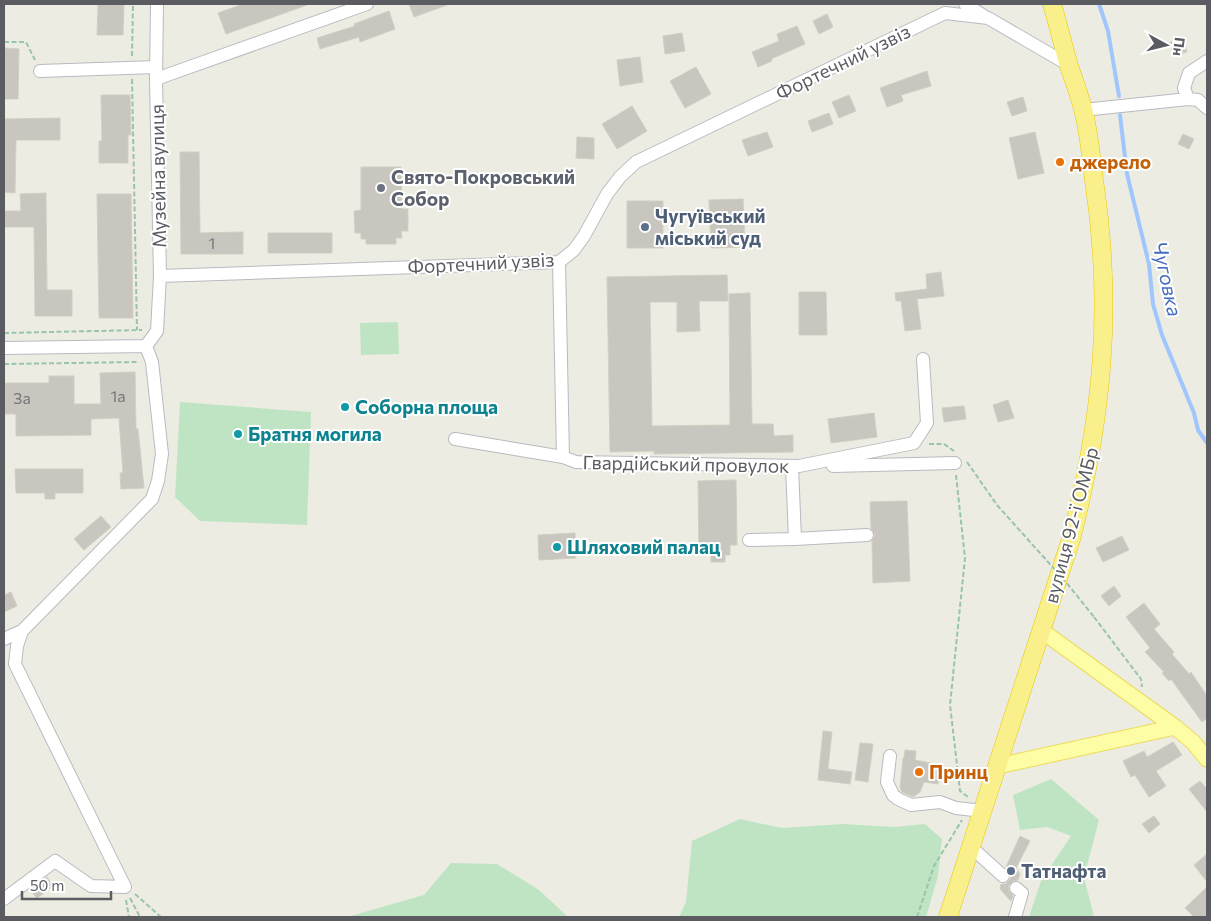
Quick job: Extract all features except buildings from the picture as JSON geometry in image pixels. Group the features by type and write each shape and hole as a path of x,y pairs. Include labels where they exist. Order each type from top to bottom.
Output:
{"highway":[{"name":"вулиця 92-ї ОМБр","path":"948,917 972,847 978,810 998,766 1071,539 1083,493 1094,437 1103,351 1103,256 1083,110 1052,4"}],"main road":[{"path":"1042,631 1175,726 1193,742 1207,759"},
{"path":"998,766 1175,726"}],"street":[{"name":"Музейна вулиця","path":"157,331 160,276 156,73 159,4"},
{"path":"40,71 132,67 156,73 366,4"},
{"name":"Фортечний узвіз","path":"965,4 1069,65"},
{"name":"Фортечний узвіз","path":"160,276 558,262 574,250 584,236 607,194 636,162 945,13 988,18"},
{"path":"1188,99 1184,88 1190,73 1207,61"},
{"path":"1083,110 1188,99 1198,100 1207,108"},
{"name":"Гвардійський провулок","path":"558,262 563,457 576,462 796,466 914,443 927,423 923,359"},
{"path":"146,346 157,331"},
{"path":"4,348 146,346"},
{"path":"4,639 22,631 152,499 158,481 162,454 152,362 146,346"},
{"path":"455,439 563,457"},
{"path":"795,538 796,466 955,463"},
{"path":"749,540 866,535"},
{"path":"4,899 55,861 92,886 125,888 15,664 17,646 22,631"},
{"path":"890,756 887,782 893,795 898,799 911,805 940,802 956,808 978,810"},
{"path":"972,847 1003,876"},
{"path":"1015,917 1022,893 1016,888"}],"path":[{"path":"133,4 132,67 137,330"},
{"path":"4,42 26,42 40,71"},
{"path":"4,333 157,331"},
{"path":"4,364 152,362"},
{"path":"917,917 934,866 978,810 960,791 950,705 965,558 955,463"},
{"path":"997,505 1066,582 1141,679 1144,704"},
{"path":"125,888 128,917"},
{"path":"125,888 140,917"},
{"path":"125,888 142,899 161,917"}],"green space":[{"path":"398,322 399,354 361,355 360,323"},
{"path":"180,402 311,412 307,525 200,521 175,497"},
{"path":"1051,779 1099,820 1084,877 1094,917 1029,917 1041,881 1071,836 1047,827 1020,830 1013,795"},
{"path":"740,819 782,828 843,824 895,827 925,824 942,839 938,876 926,917 679,917 686,902 692,841"},
{"path":"451,863 497,864 539,890 568,917 347,917 424,895"}],"waterway":[{"name":"Чуговка","path":"1099,4 1108,31 1119,96"},
{"name":"Чуговка","path":"1120,115 1127,174 1149,264 1153,304 1162,335 1194,413 1198,430 1207,443"}],"place":[{"name":"джерело","path":"1060,162"},
{"name":"Свято-Покровський Собор","path":"381,188"},
{"name":"Чугуївський міський суд","path":"645,227"},
{"name":"Соборна площа","path":"345,407"},
{"name":"Братня могила","path":"238,434"},
{"name":"Шляховий палац","path":"557,547"},
{"name":"Принц","path":"919,772"},
{"name":"Татнафта","path":"1011,871"}]}
